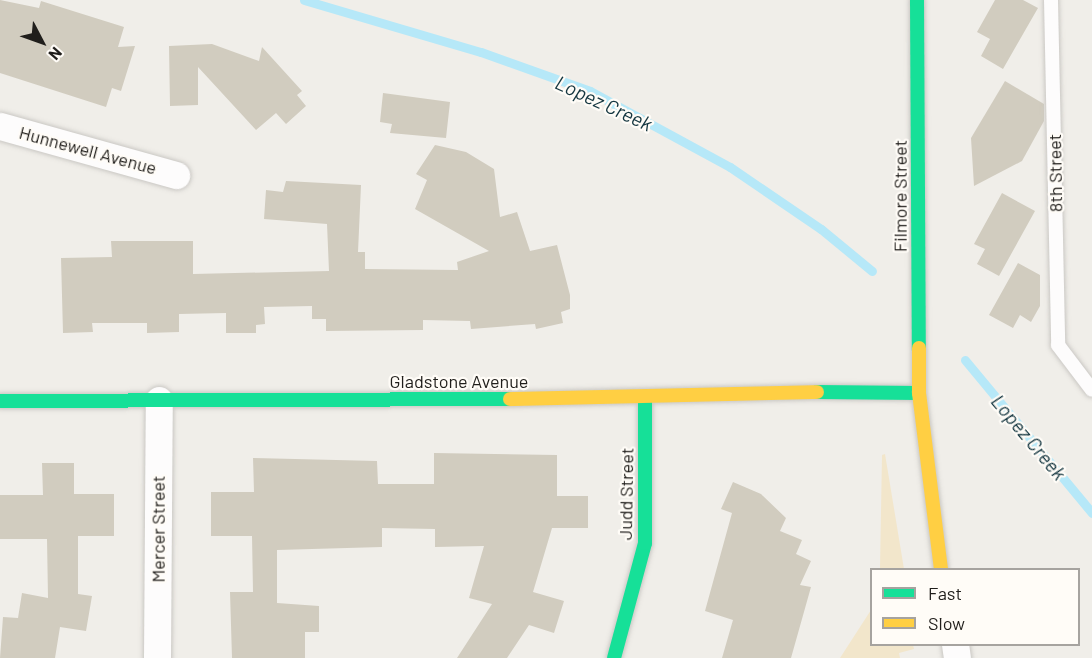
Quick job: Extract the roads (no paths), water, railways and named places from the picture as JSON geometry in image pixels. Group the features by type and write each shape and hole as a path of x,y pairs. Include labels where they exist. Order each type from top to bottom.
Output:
{"street":[{"name":"Filmore Street","path":"917,0 919,393 941,568"},
{"name":"Hunnewell Avenue","path":"0,126 176,174"},
{"name":"Gladstone Avenue","path":"0,401 645,399 788,392 919,393"},
{"name":"Judd Street","path":"614,658 645,543 645,399"},
{"name":"Mercer Street","path":"157,658 159,400"}],"lane":[{"name":"8th Street","path":"1051,0 1058,345 1092,390"}],"waterway":[{"name":"Lopez Creek","path":"304,0 481,52 590,91 730,167 821,229 872,271"},
{"name":"Lopez Creek","path":"965,360 1092,513"}]}
